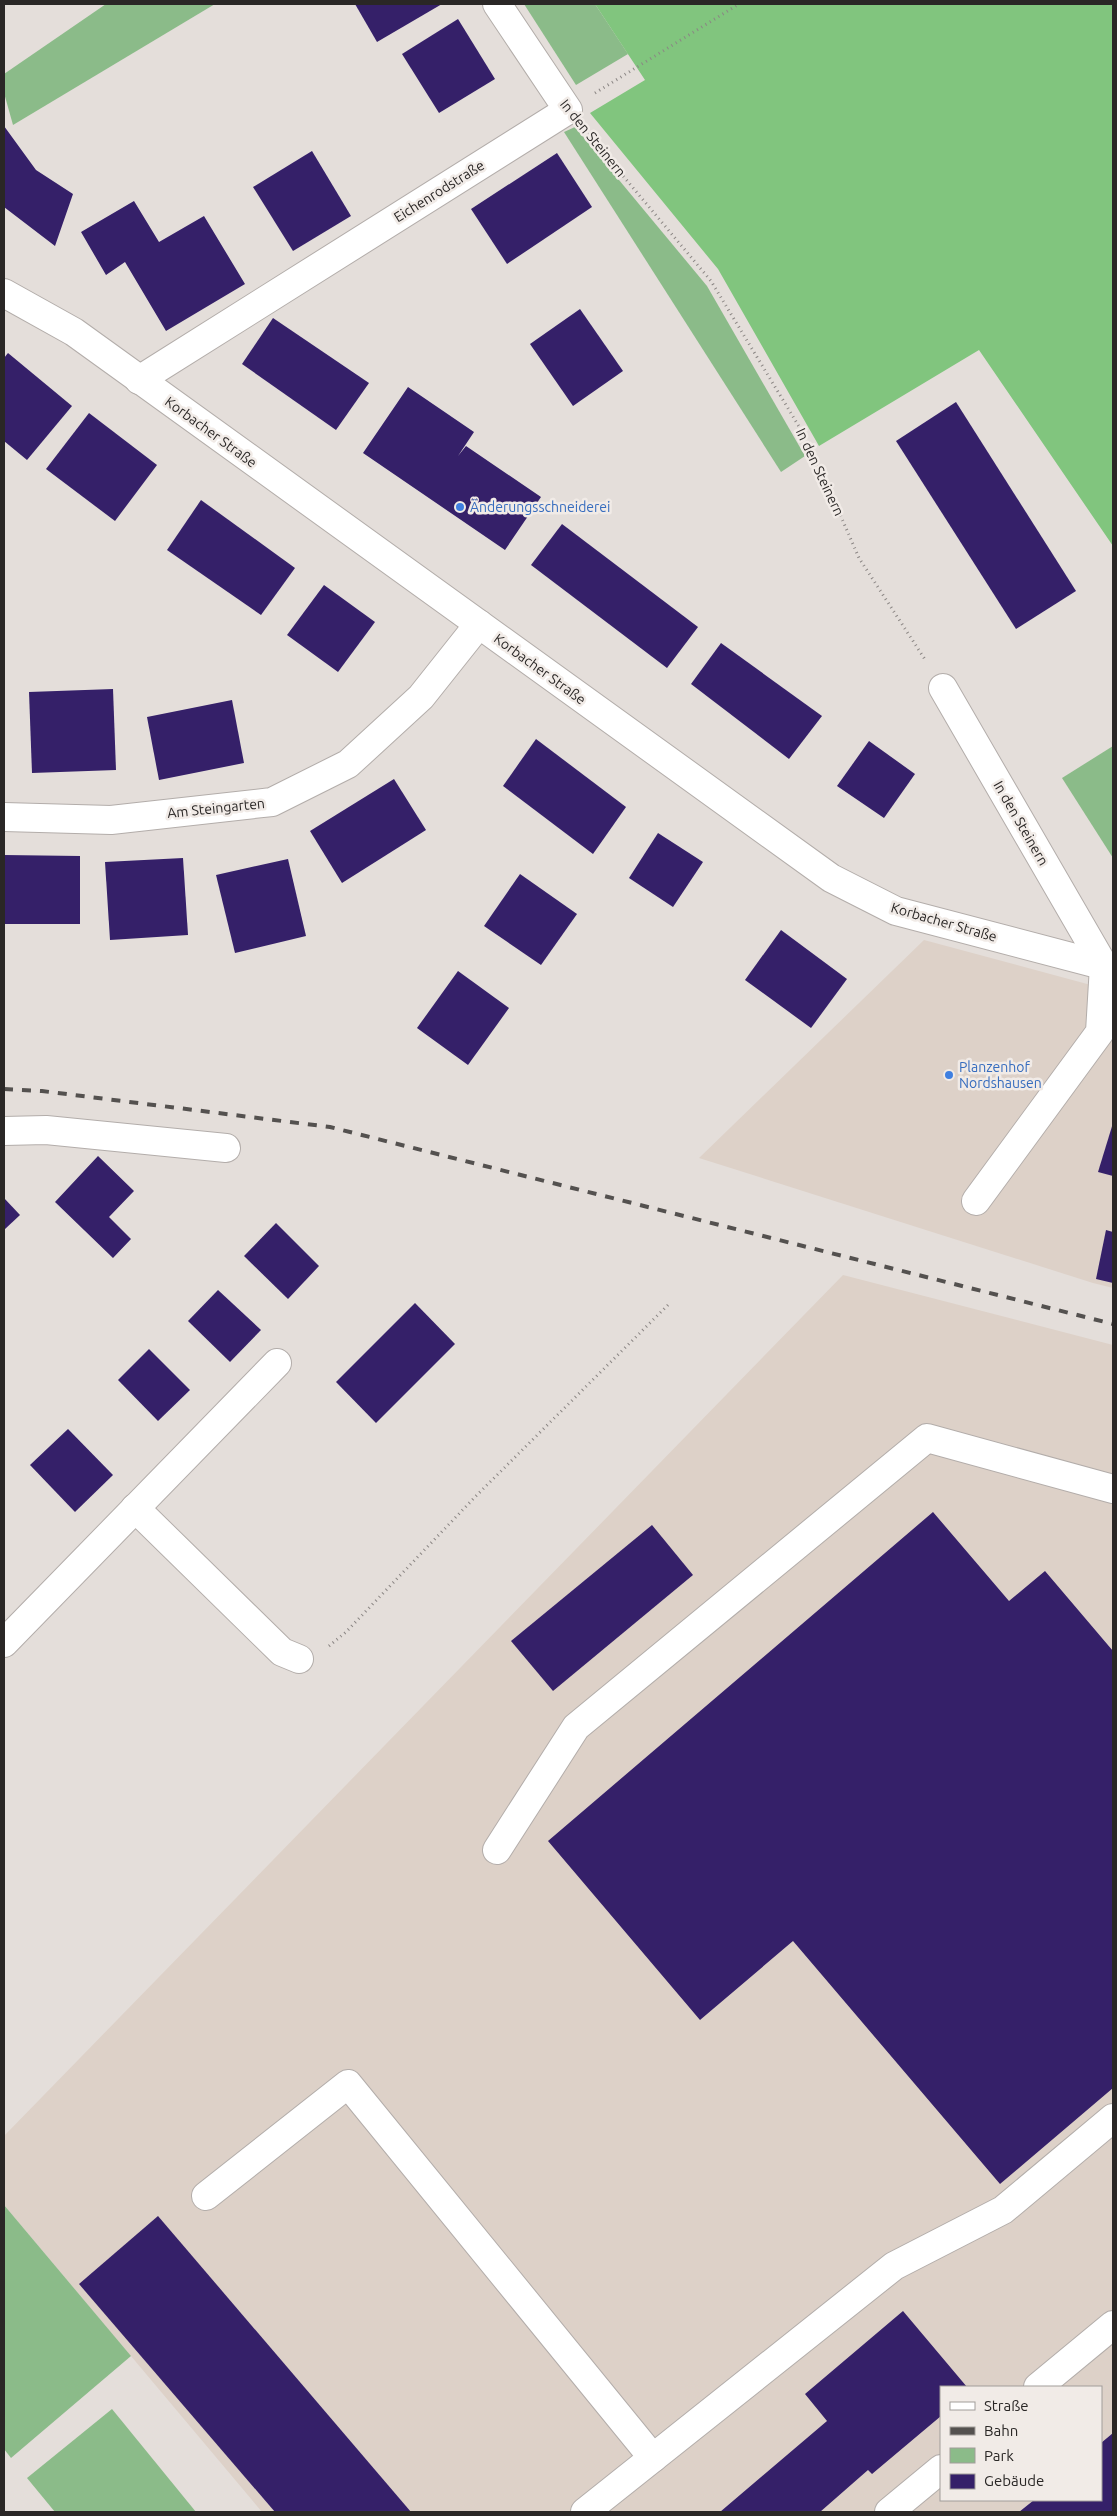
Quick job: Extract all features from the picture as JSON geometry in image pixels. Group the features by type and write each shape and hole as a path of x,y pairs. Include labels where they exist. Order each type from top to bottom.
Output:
{"street":[{"name":"In den Steinern","path":"497,4 568,110"},
{"name":"Eichenrodstraße","path":"139,380 568,110"},
{"name":"Korbacher Straße","path":"6,296 74,332 831,878 896,911 1109,967"},
{"name":"Am Steingarten","path":"4,817 111,820 272,802 348,764 421,697 479,624"},
{"name":"In den Steinern","path":"943,688 1109,967"},
{"path":"976,1201 1100,1032 1109,967"},
{"path":"4,1131 46,1130 226,1148"},
{"path":"4,1643 277,1363"},
{"path":"497,1850 576,1726 927,1438 1113,1489"},
{"path":"135,1508 282,1652 299,1660"},
{"path":"206,2196 348,2084 654,2458"},
{"path":"585,2512 894,2266 1003,2210 1113,2118"},
{"path":"1039,2386 1113,2325"},
{"path":"889,2512 940,2470"}],"path":[{"path":"568,110 739,4"},
{"name":"In den Steinern","path":"568,110 710,281 809,443 859,558 943,688"},
{"path":"299,1660 327,1648 346,1632 476,1496 668,1305"}],"shaded area":[{"name":"Planzenhof Nordshausen","path":"924,940 1113,991 1113,1288 699,1158"},
{"path":"843,1275 1113,1345 1113,2512 262,2512 4,2205 4,2136"}],"green space":[{"path":"106,4 215,4 13,125 4,93 4,74"},
{"path":"524,4 595,4 628,54 576,85"},
{"path":"595,4 1113,4 1113,546 979,350 819,446 718,269 590,113 645,80"},
{"path":"575,127 707,286 805,456 781,472 564,132"},
{"path":"1113,746 1113,858 1062,778"},
{"path":"4,2205 131,2356 11,2458 4,2449"},
{"path":"112,2409 196,2512 55,2512 27,2478"}],"building":[{"path":"355,4 442,4 377,42"},
{"path":"458,19 495,79 439,113 402,54"},
{"path":"4,126 36,170 73,194 55,246 4,207"},
{"path":"312,151 351,216 293,251 253,187"},
{"path":"557,153 592,207 507,264 471,209"},
{"path":"134,201 159,242 204,216 245,284 166,331 125,262 106,275 81,232"},
{"path":"580,309 623,371 573,406 530,344"},
{"path":"273,318 369,383 336,430 242,364"},
{"path":"8,353 72,406 27,460 4,441 4,358"},
{"path":"408,387 474,432 458,456 466,446 541,497 505,550 363,453"},
{"path":"956,402 1076,591 1016,629 896,441"},
{"path":"89,413 157,465 115,521 46,469"},
{"path":"201,500 295,568 261,615 167,550"},
{"path":"562,524 698,627 667,668 531,565"},
{"path":"324,585 375,622 338,672 287,635"},
{"path":"721,643 822,716 789,759 691,684"},
{"path":"113,689 116,770 32,773 29,692"},
{"path":"232,700 244,763 159,780 147,717"},
{"path":"536,739 626,807 593,854 503,786"},
{"path":"869,741 915,774 884,818 837,786"},
{"path":"394,779 426,830 342,883 310,831"},
{"path":"658,833 703,862 673,907 629,878"},
{"path":"4,855 80,856 80,924 4,924"},
{"path":"183,858 188,935 110,940 105,862"},
{"path":"288,859 306,936 235,953 216,875"},
{"path":"520,874 577,914 541,965 484,926"},
{"path":"781,930 847,979 811,1028 745,980"},
{"path":"458,971 509,1008 468,1065 417,1028"},
{"path":"1113,1123 1113,1176 1098,1172"},
{"path":"98,1156 134,1191 109,1217 131,1239 113,1258 55,1202"},
{"path":"4,1198 20,1215 4,1230"},
{"path":"276,1223 319,1266 288,1299 244,1256"},
{"path":"1106,1230 1113,1232 1113,1283 1096,1279"},
{"path":"218,1290 261,1330 230,1362 188,1321"},
{"path":"415,1303 455,1344 376,1423 336,1382"},
{"path":"149,1349 190,1390 158,1421 118,1380"},
{"path":"68,1429 113,1475 75,1512 30,1465"},
{"path":"933,1512 1009,1601 1045,1571 1113,1651 1113,2088 1000,2184 793,1941 700,2020 548,1841"},
{"path":"652,1525 693,1575 553,1691 511,1641"},
{"path":"158,2216 411,2512 275,2512 79,2284"},
{"path":"903,2311 966,2386 940,2386 940,2417 872,2474 868,2470 820,2512 720,2512 827,2421 805,2394"},
{"path":"1113,2433 1113,2512 1019,2512 1033,2501 1102,2501 1102,2442"}],"railway":[{"path":"4,1089 42,1091 330,1127 1113,1324"}],"place":[{"name":"Änderungsschneiderei","path":"460,507"},
{"name":"Planzenhof Nordshausen","path":"949,1075"}]}
